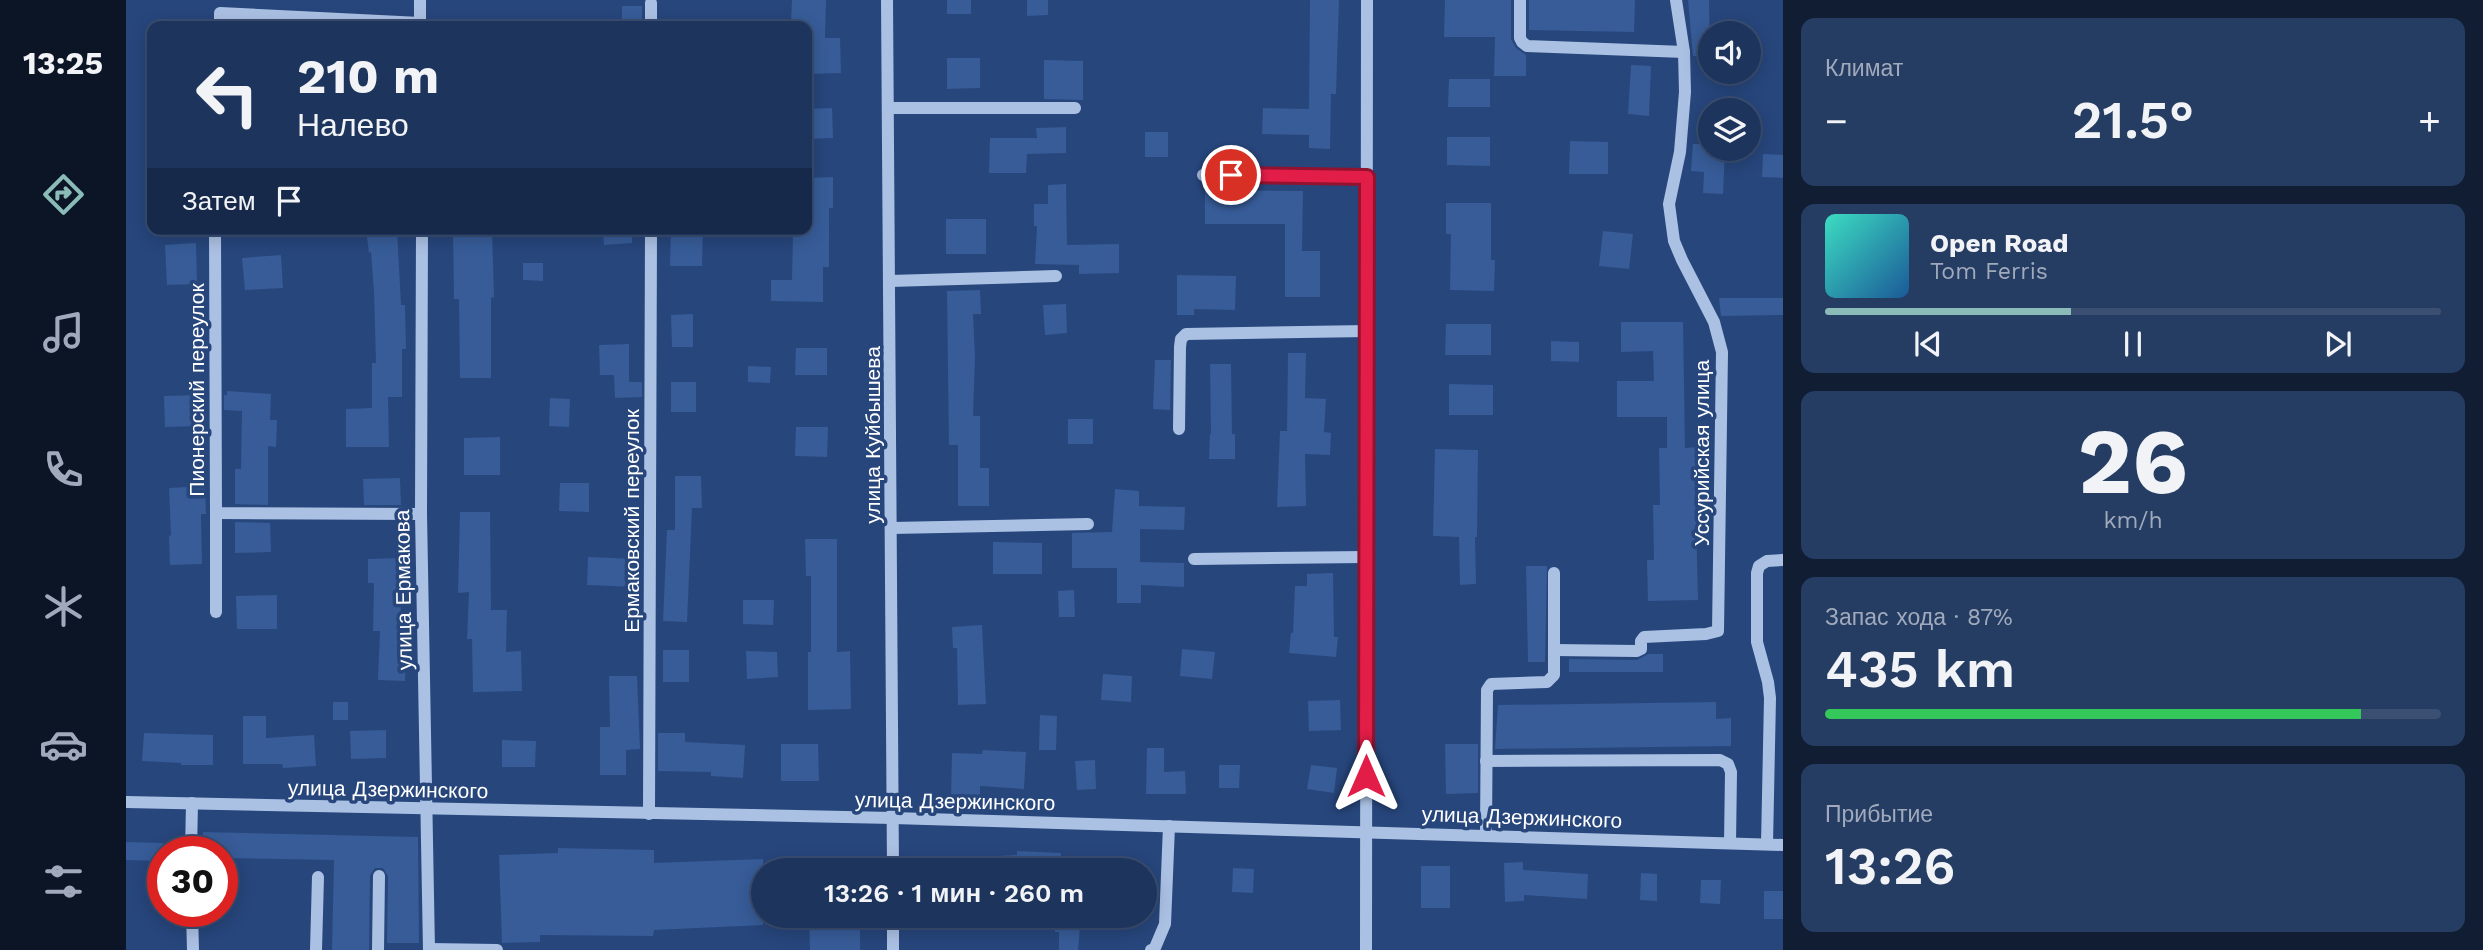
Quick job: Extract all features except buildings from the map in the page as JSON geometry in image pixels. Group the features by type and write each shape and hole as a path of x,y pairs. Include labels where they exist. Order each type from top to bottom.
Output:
{"street":[{"path":"420,0 420,21"},
{"name":"улица Куйбышева","path":"887,0 893,858"},
{"path":"1366,950 1367,0"},
{"path":"1520,0 1520,37 1527,46 1684,52"},
{"name":"Уссурийская улица","path":"1554,650 1637,650 1642,649 1641,641 1644,637 1706,635 1718,631 1722,352 1714,322 1675,241 1669,204 1680,152 1685,92 1684,52 1676,0"},
{"path":"651,3 651,21"},
{"path":"220,21 220,13 353,21"},
{"path":"888,108 1075,108"},
{"path":"1203,174 1367,177"},
{"name":"Пионерский переулок","path":"215,235 216,513 421,514"},
{"name":"улица Ермакова","path":"422,235 421,514 429,949"},
{"name":"Ермаковский переулок","path":"649,814 651,235"},
{"path":"890,281 1056,276"},
{"path":"1179,429 1180,347 1181,339 1186,334 1367,331"},
{"path":"216,513 216,612"},
{"path":"891,528 1088,524"},
{"path":"1194,559 1365,557"},
{"path":"1767,844 1770,698 1757,642 1757,573 1759,566 1767,561 1783,560"},
{"path":"1486,835 1487,690 1491,684 1547,682 1554,675 1554,573"},
{"path":"1486,761 1720,760 1728,764 1731,772 1730,843"},
{"name":"улица Дзержинского","path":"126,802 893,818 1783,845"},
{"path":"191,836 192,803"},
{"path":"1151,950 1154,950 1165,924 1168,826"},
{"path":"378,950 379,876"},
{"path":"316,950 318,877"},
{"path":"192,927 193,950"},
{"path":"893,928 894,950"},
{"path":"429,949 497,950"}],"route":[{"path":"1231,175 1367,177 1366,776"}]}
